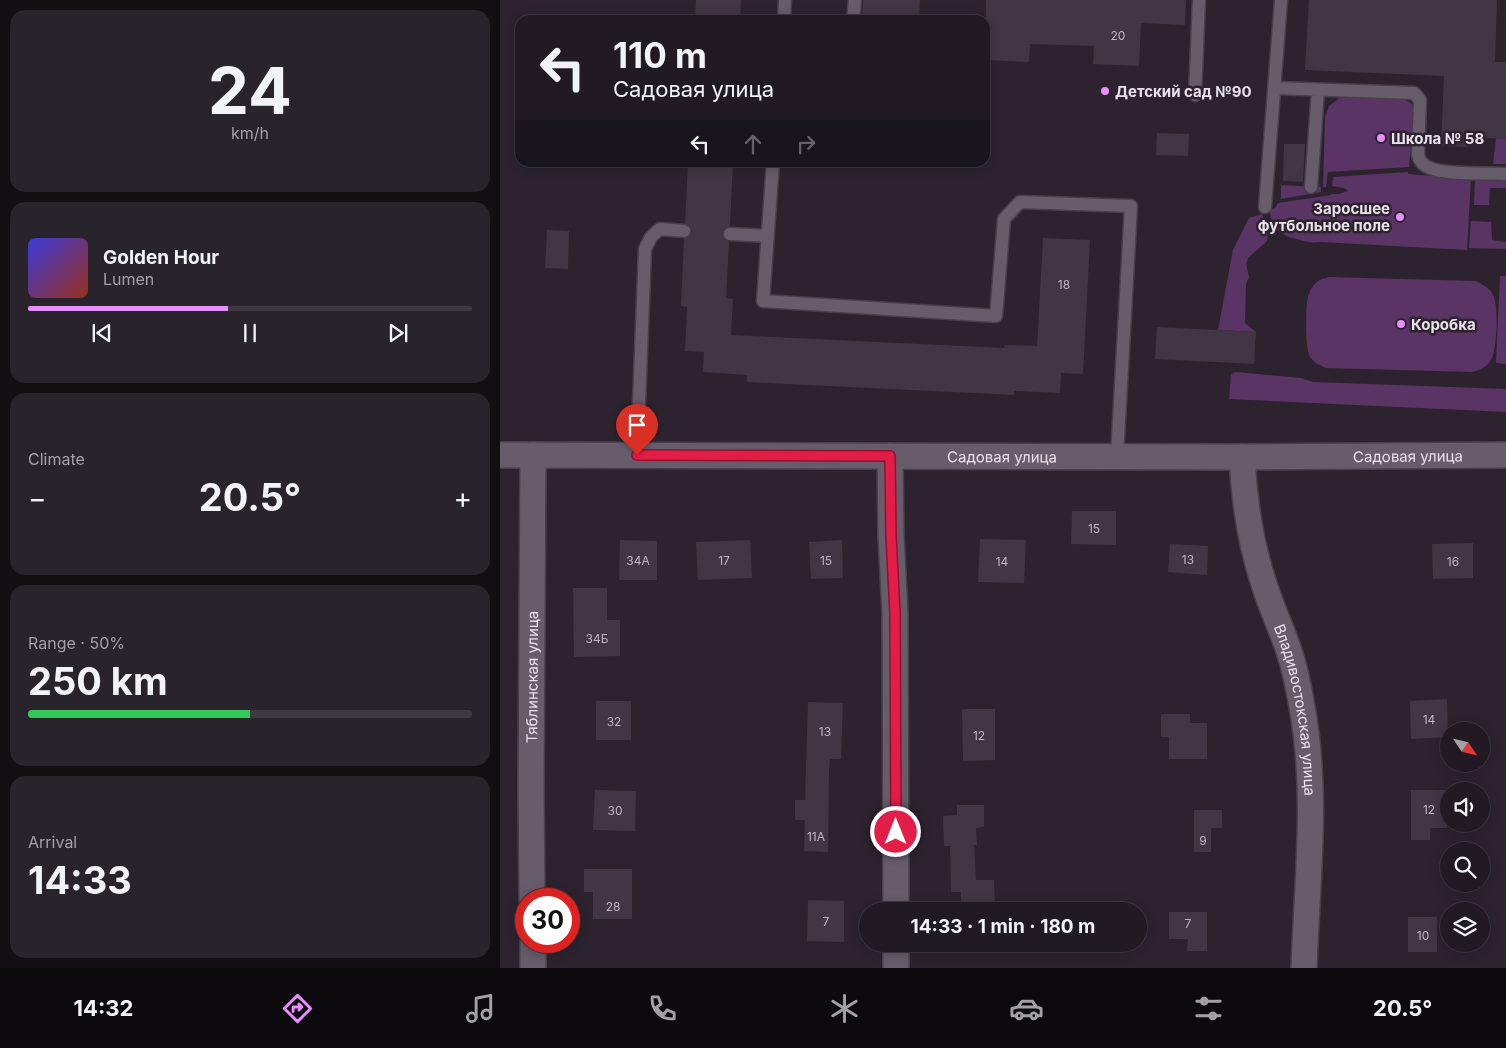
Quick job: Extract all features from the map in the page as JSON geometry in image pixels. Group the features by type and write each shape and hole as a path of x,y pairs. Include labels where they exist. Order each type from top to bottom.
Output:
{"street":[{"name":"Садовая улица","path":"500,454 1242,457 1506,455"},
{"name":"Тяблинская улица","path":"532,888 530,786 533,455"},
{"path":"890,456 891,536 895,613 896,902"},
{"name":"Владивостокская улица","path":"1242,457 1244,491 1250,525 1264,586 1290,653 1302,706 1309,750 1311,806 1304,968"},
{"path":"896,952 896,968"},
{"path":"533,953 533,968"}],"lane":[{"path":"784,15 786,0"},
{"path":"854,15 855,0"},
{"path":"1195,95 1199,0"},
{"path":"1265,207 1276,88 1281,0"},
{"path":"1276,88 1414,94 1420,100 1418,154 1424,165 1438,171 1506,174"},
{"path":"1311,187 1318,90"},
{"path":"773,167 763,302 996,316 1004,219 1020,202 1132,206 1117,456"},
{"path":"637,455 646,249 651,237 660,229 684,231"},
{"path":"730,234 767,236"}],"shaded area":[{"path":"1341,97 1404,99 1412,104 1414,110 1409,167 1328,172 1326,187 1323,187 1325,117 1329,106"},
{"path":"1496,138 1506,139 1506,164 1493,164"},
{"path":"1408,172 1408,174 1471,179 1467,250 1309,242 1281,233 1272,222 1269,210 1275,208 1278,203 1348,191 1344,188 1332,186 1333,177"},
{"path":"1475,179 1506,181 1506,188 1490,188 1489,205 1474,205"},
{"path":"1281,185 1321,187 1321,192 1281,199"},
{"path":"1262,214 1268,231 1267,241 1248,258 1246,264 1249,277 1246,284 1245,323 1256,332 1218,330 1233,250 1249,218"},
{"path":"1471,221 1491,222 1492,240 1506,242 1506,249 1469,248"},
{"path":"1500,276 1506,276 1506,364 1496,363"},
{"name":"Коробка","path":"1329,277 1475,281 1480,283 1491,292 1495,300 1497,317 1496,338 1491,360 1483,368 1472,372 1326,368 1319,365 1308,353 1306,336 1307,306 1310,290 1319,281"},
{"path":"1235,372 1301,378 1313,382 1506,389 1506,412 1229,399 1231,374"}],"building":[{"path":"696,0 741,0 740,15 695,15"},
{"path":"863,0 920,0 919,15 862,15"},
{"path":"986,0 1186,0 1185,25 1141,23 1139,66 1093,64 1094,46 1030,44 1029,62 990,60 990,15 986,15"},
{"path":"1309,0 1497,0 1495,62 1506,62 1506,139 1468,137 1467,147 1441,146 1444,76 1305,70"},
{"path":"1157,133 1189,134 1188,156 1156,155"},
{"path":"1284,144 1305,144 1303,182 1283,181"},
{"path":"688,167 733,167 730,226 724,229 722,234 725,240 729,242 726,298 733,299 731,335 1004,348 1005,345 1037,346 1043,238 1090,240 1083,374 1061,373 1060,393 1015,391 1014,395 747,382 747,375 703,372 704,352 685,351 687,307 681,306 684,239 690,236 692,231 689,225 685,223"},
{"path":"547,230 569,231 568,269 545,268"},
{"path":"1157,327 1256,332 1254,364 1155,359"},
{"path":"1072,511 1116,511 1116,545 1071,544"},
{"path":"980,539 1026,540 1024,583 978,582"},
{"path":"620,540 657,541 657,580 619,580"},
{"path":"750,540 752,578 698,580 696,542"},
{"path":"842,540 843,578 811,579 809,542"},
{"path":"1473,543 1473,578 1433,579 1432,544"},
{"path":"1170,544 1208,546 1207,575 1168,572"},
{"path":"573,588 607,588 607,620 620,620 620,656 574,657"},
{"path":"1447,699 1448,722 1440,722 1440,737 1411,739 1410,701"},
{"path":"596,701 631,701 631,740 596,740"},
{"path":"808,702 843,703 841,759 830,759 828,852 804,851 805,820 795,820 795,800 805,800"},
{"path":"962,709 995,709 995,760 963,761"},
{"path":"1161,714 1190,714 1190,723 1207,723 1207,759 1169,759 1169,737 1161,737"},
{"path":"595,790 636,791 635,831 593,830"},
{"path":"1411,790 1440,790 1440,828 1430,828 1430,840 1411,840"},
{"path":"957,805 984,805 984,827 976,828 977,845 974,845 976,880 994,880 995,902 961,902 961,892 951,892 950,846 944,846 943,816 957,815"},
{"path":"1194,810 1222,810 1222,828 1211,828 1211,852 1194,852"},
{"path":"584,869 632,869 632,919 593,919 593,892 584,892"},
{"path":"808,900 844,901 844,942 807,941"},
{"path":"1169,912 1207,912 1207,951 1187,951 1188,939 1169,939"},
{"path":"1408,917 1437,917 1437,952 1408,952"}],"place":[{"name":"Детский сад №90","path":"1105,91"},
{"name":"Школа № 58","path":"1381,138"},
{"name":"Заросшее футбольное поле","path":"1400,217"},
{"name":"Коробка","path":"1401,324"}],"route":[{"path":"637,455 890,456 891,536 895,613 896,832"}]}
